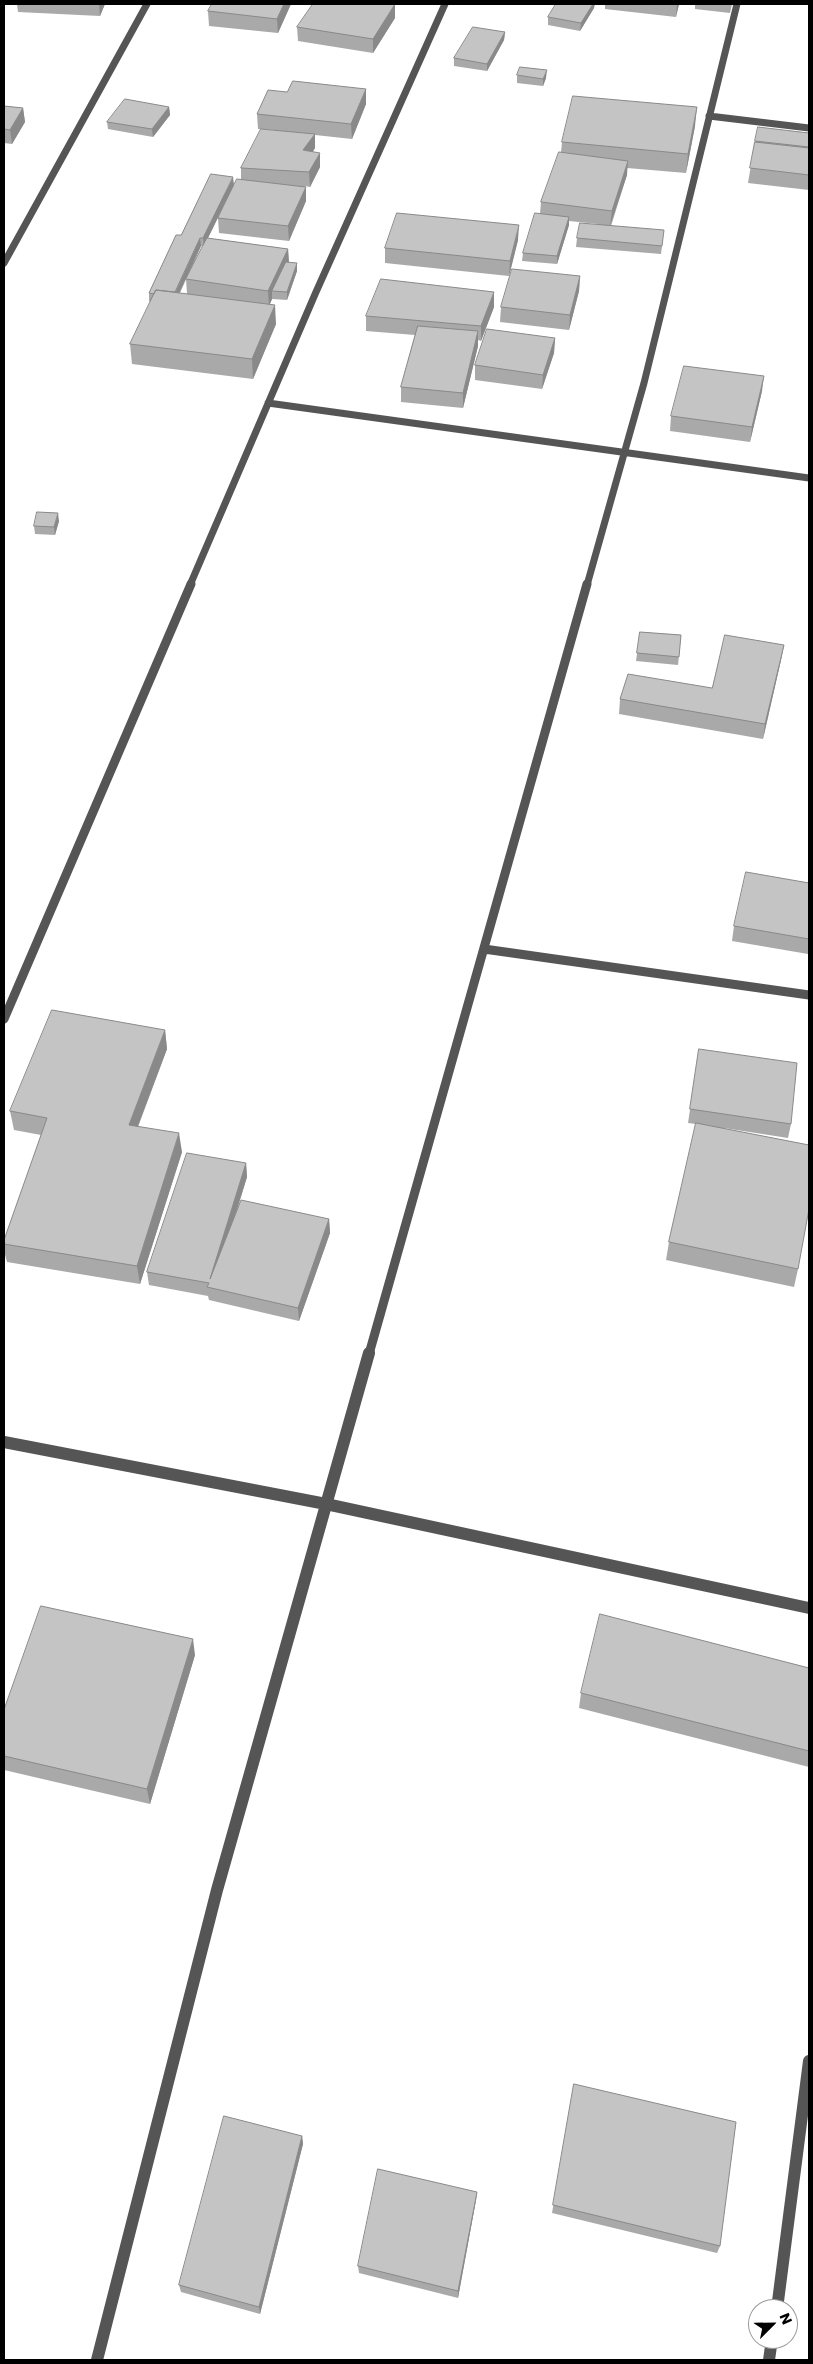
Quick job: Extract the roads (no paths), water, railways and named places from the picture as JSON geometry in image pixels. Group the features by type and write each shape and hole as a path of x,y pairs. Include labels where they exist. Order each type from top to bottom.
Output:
{"street":[{"path":"4,263 147,4"},
{"path":"4,1019 268,403 445,4"},
{"path":"97,2360 217,1890 644,383 737,4"},
{"path":"709,116 809,128"},
{"path":"268,403 809,478"},
{"path":"484,949 809,995"},
{"path":"4,1442 326,1504 809,1608"},
{"path":"778,2299 809,2060"}]}
